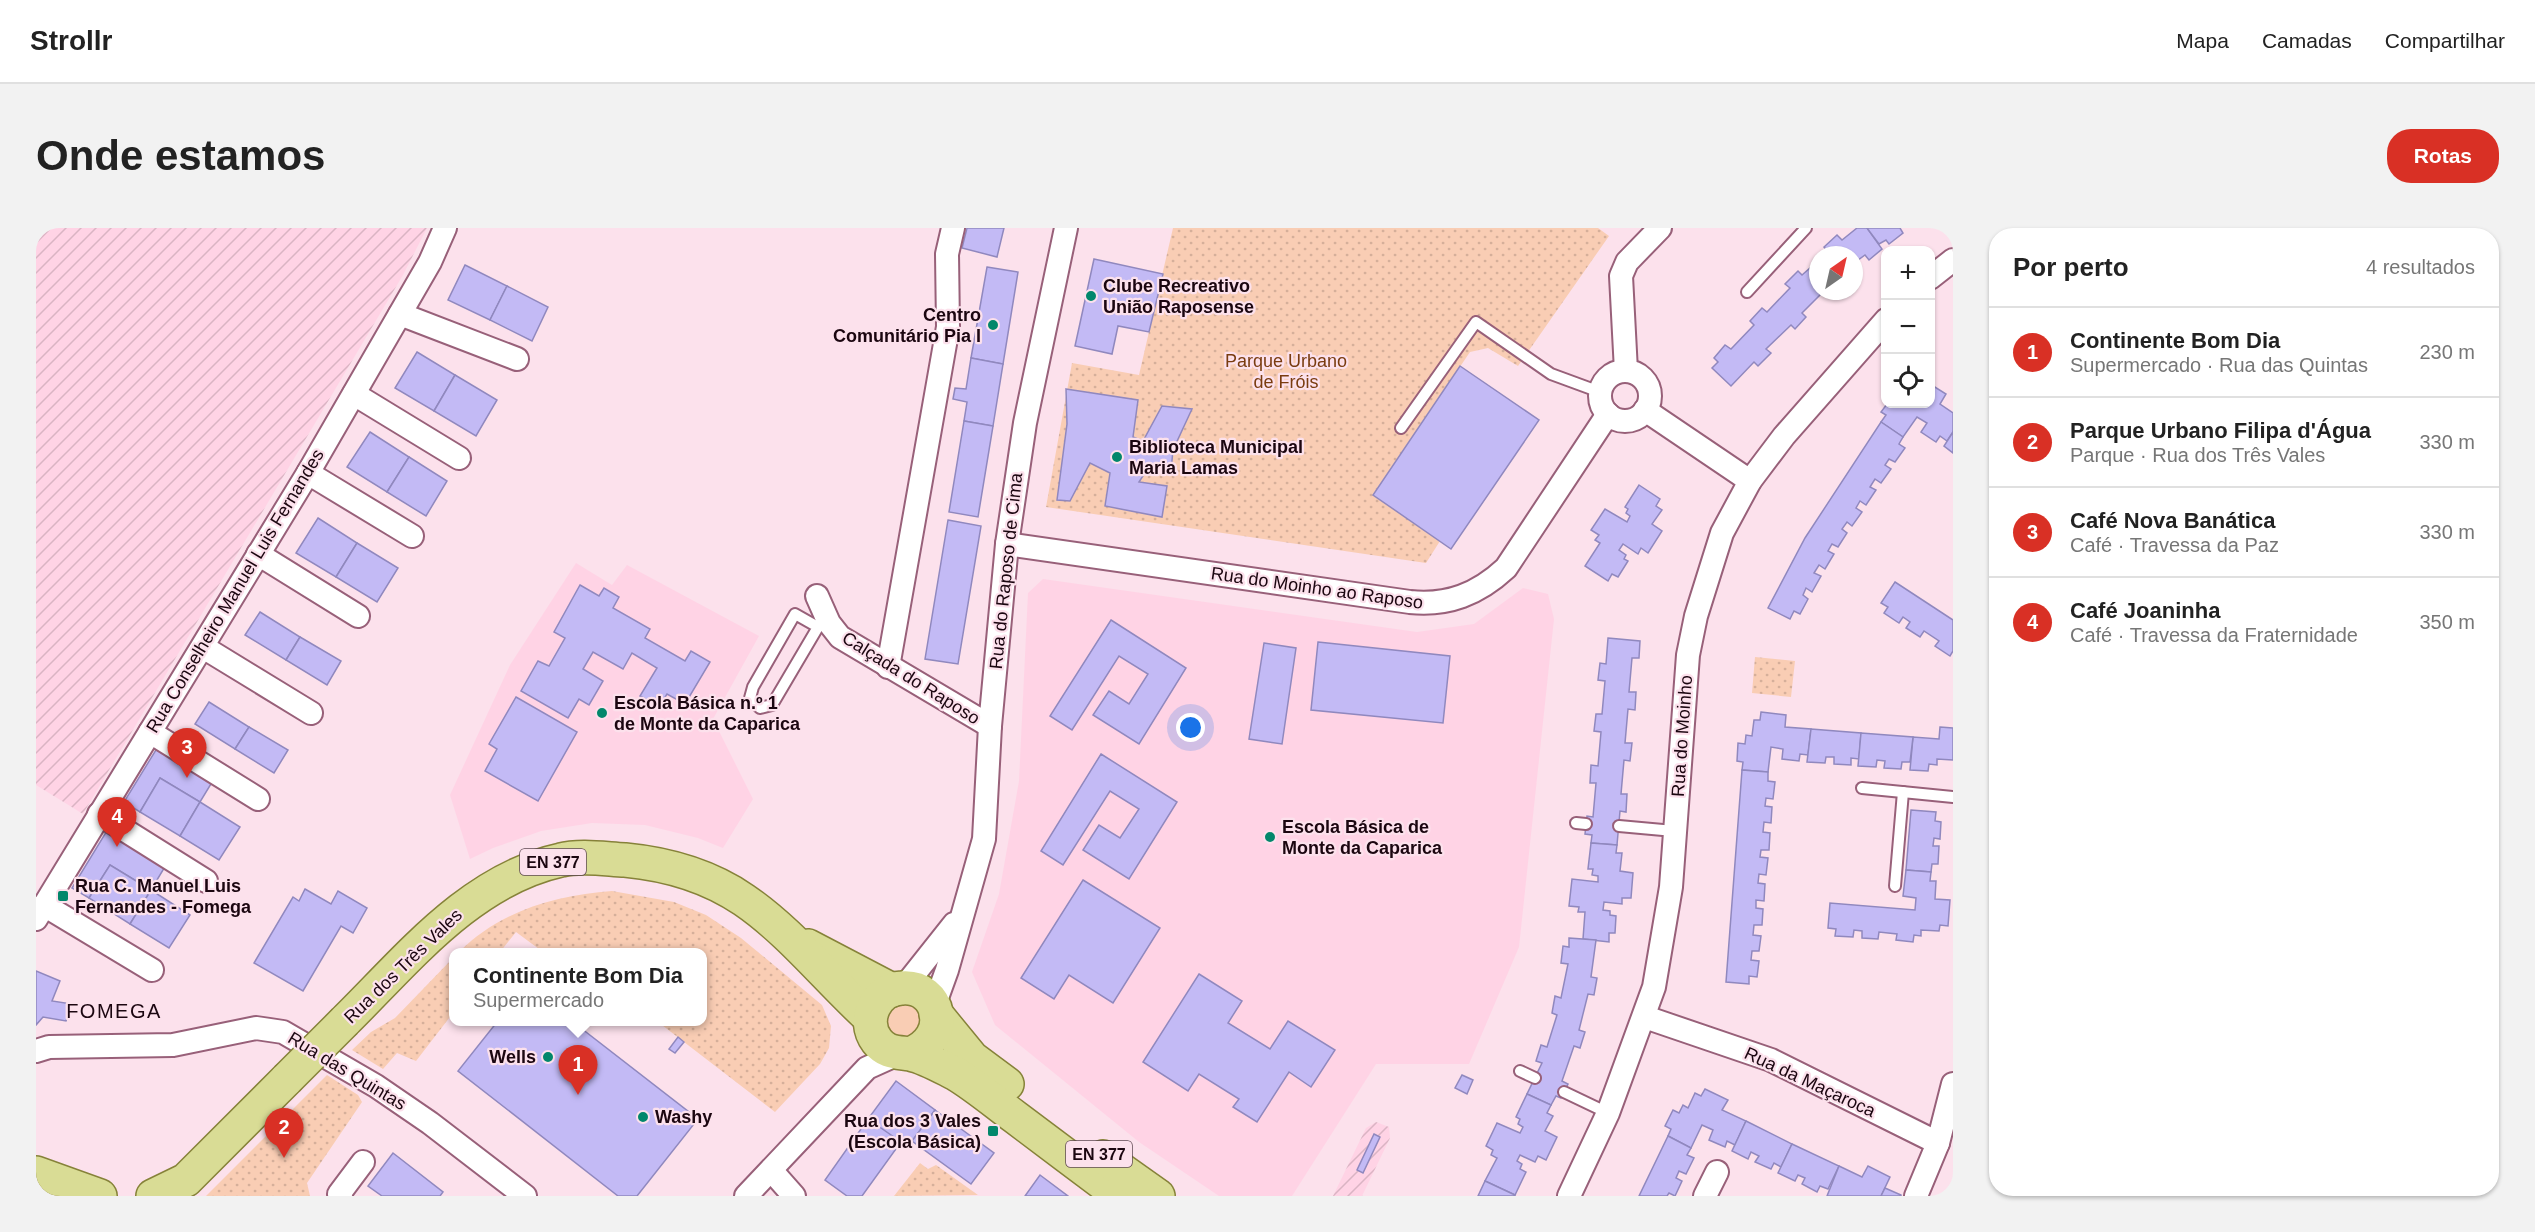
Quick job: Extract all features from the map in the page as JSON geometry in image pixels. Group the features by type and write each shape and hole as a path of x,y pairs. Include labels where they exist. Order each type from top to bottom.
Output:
{"main road":[{"name":"Rua dos Três Vales","path":"153,1196 179,1188 457,911 515,876 562,859 647,862 699,876 743,900 795,940 871,1024 877,1041 886,1049 957,1075 1120,1196"},
{"name":"Rua dos Três Vales","path":"795,940 898,989 916,990 926,996 972,1058 1158,1196"},
{"path":"871,1024 874,1006 881,996 898,989"},
{"path":"904,1054 922,1049 932,1039 937,1027 935,1010"},
{"path":"36,1172 94,1195"}],"street":[{"name":"Rua Conselheiro Manuel Luis Fernandes","path":"40,912 308,473 400,314 445,228"},
{"path":"888,667 948,327 947,254 952,228"},
{"name":"Rua do Raposo de Cima","path":"935,1010 984,839 990,726 1007,544 1025,423 1066,228"},
{"path":"1626,371 1622,276 1628,262 1660,228"},
{"path":"1935,274 1953,260"},
{"path":"400,314 517,359"},
{"name":"Rua do Moinho","path":"1569,1196 1608,1113 1645,1017 1654,987 1669,901 1691,634 1722,533 1750,481 1784,436 1881,326"},
{"path":"1626,371 1641,377 1648,387 1649,400 1645,410 1629,420 1621,421 1608,414 1600,401 1600,392 1607,378 1626,371"},
{"path":"354,394 459,458"},
{"path":"1645,410 1750,481"},
{"name":"Rua do Moinho ao Raposo","path":"1007,544 1410,602 1447,601 1483,587 1506,568 1608,414"},
{"path":"308,473 412,536"},
{"path":"258,554 358,616"},
{"name":"Calçada do Raposo","path":"817,596 823,625 888,667 990,726"},
{"path":"203,646 311,713"},
{"path":"150,732 258,799"},
{"path":"99,814 206,881"},
{"path":"40,912 152,970"},
{"name":"Rua do Raposo de Cima","path":"898,989 961,915"},
{"name":"Rua da Maçaroca","path":"1645,1017 1771,1060 1938,1143"},
{"path":"867,1068 871,1024"},
{"name":"Rua das Quintas","path":"36,1051 49,1047 173,1045 256,1028 283,1032 376,1086 430,1123 525,1196"},
{"path":"746,1196 867,1068 904,1054"},
{"path":"1917,1196 1938,1143 1953,1084"},
{"path":"342,1196 339,1194 363,1162"},
{"path":"771,1170 794,1196"},
{"path":"1705,1196 1717,1172"}],"lane":[{"path":"1748,292 1806,228"},
{"path":"1401,428 1476,322 1551,374 1600,392"},
{"path":"795,614 823,625 772,705 760,708 754,705 750,698 753,687 795,614"},
{"path":"1862,788 1953,797"},
{"path":"1895,886 1903,792"},
{"path":"1619,826 1674,831"},
{"path":"1521,1071 1535,1078"},
{"path":"1564,1092 1608,1113"}],"shaded area":[{"path":"36,228 427,228 403,275 83,814 36,785"},
{"name":"Escola Básica n.º 1 de Monte da Caparica","path":"576,563 612,585 627,565 759,636 713,719 753,799 723,848 698,838 645,825 592,823 541,831 470,859 450,795 510,665"},
{"name":"Escola Básica de Monte da Caparica","path":"1043,579 1417,632 1474,624 1523,588 1548,594 1554,619 1519,947 1469,1064 1376,1064 1292,1196 1219,1196 1139,1142 995,1025 972,972 999,894 1019,781 1028,593"},
{"path":"1376,1122 1389,1127 1390,1138 1362,1196 1333,1196 1366,1128"}],"green space":[{"name":"Parque Urbano de Fróis","path":"1173,228 1598,228 1609,236 1518,366 1488,348 1470,352 1373,495 1440,541 1426,563 1046,507 1072,363 1139,375"},
{"path":"1755,657 1795,661 1791,697 1752,693"},
{"path":"612,891 674,902 706,915 741,938 822,1005 831,1026 829,1048 820,1064 775,1112 663,1026 707,1026 707,948 538,948 516,932 503,948 464,948 492,926 511,916 550,901"},
{"path":"449,962 449,1018 416,1061 397,1053 383,1069 352,1050 371,1032 395,1018"},
{"path":"895,1002 916,1005 924,1020 912,1038 895,1038 885,1024 888,1008"},
{"path":"327,1075 358,1095 362,1102 307,1183 310,1196 206,1196"},
{"path":"920,1163 928,1169 936,1165 978,1195 894,1196"}],"building":[{"path":"967,228 1004,228 997,257 962,248"},
{"path":"1857,228 1867,228 1881,250 1869,260 1865,255 1863,256 1863,246 1825,246 1837,235 1842,240"},
{"path":"1867,228 1900,228 1903,233 1889,244 1886,240 1879,244"},
{"path":"1094,259 1163,274 1149,332 1118,326 1112,354 1075,346"},
{"path":"465,265 507,286 490,320 448,300"},
{"path":"987,267 1018,272 1003,364 971,358"},
{"path":"1809,269 1809,300 1815,300 1802,313 1806,317 1795,329 1791,325 1766,349 1771,353 1758,366 1754,362 1731,386 1712,368 1718,362 1714,358 1725,345 1731,349 1754,325 1750,321 1762,308 1767,312 1790,288 1785,284 1798,271 1802,275"},
{"path":"507,286 548,307 532,341 490,320"},
{"path":"417,352 455,375 434,411 395,388"},
{"path":"971,358 1003,364 993,426 964,421 967,402 953,399 955,388 966,389"},
{"path":"1460,366 1539,420 1451,549 1373,495"},
{"path":"455,375 497,400 476,436 434,411"},
{"path":"1935,387 1946,394 1940,404 1953,413 1953,432 1947,441 1940,436 1936,442 1921,432 1927,423 1917,417 1903,437 1881,422 1886,415 1881,412 1884,408 1935,408"},
{"name":"Biblioteca Municipal Maria Lamas","path":"1066,389 1138,400 1133,437 1143,441 1162,406 1192,409 1173,450 1171,471 1148,468 1139,482 1167,486 1162,517 1105,506 1110,473 1090,463 1070,501 1057,500 1067,424"},
{"path":"964,421 993,426 978,517 949,512"},
{"path":"1881,422 1903,437 1899,444 1905,448 1895,462 1889,459 1885,465 1891,469 1881,483 1875,479 1870,487 1876,490 1866,505 1860,501 1856,508 1862,512 1852,526 1847,522 1842,529 1847,533 1838,547 1832,544 1828,551 1834,554 1825,569 1819,565 1814,573 1821,576 1812,592 1806,588 1803,595 1808,599 1800,614 1794,611 1790,619 1768,608 1805,538"},
{"path":"370,432 409,457 387,492 347,467"},
{"path":"1953,432 1953,453 1944,446"},
{"path":"409,457 447,481 426,516 387,492"},
{"path":"1639,485 1660,499 1656,506 1662,510 1652,524 1662,531 1648,553 1641,548 1638,554 1623,544 1619,550 1626,555 1624,559 1628,561 1618,577 1612,574 1608,581 1585,566 1600,543 1595,540 1599,535 1591,530 1605,509 1627,522 1630,516 1626,513 1628,509 1625,507"},
{"path":"318,518 357,543 336,577 296,553"},
{"path":"948,520 981,526 958,664 925,659"},
{"path":"357,543 398,568 377,602 336,577"},
{"path":"1895,582 1953,620 1953,651 1950,656 1935,646 1939,641 1924,631 1920,637 1906,628 1910,622 1903,617 1899,623 1884,613 1888,607 1881,603"},
{"path":"580,585 599,596 604,588 619,597 613,608 650,629 645,638 685,661 691,651 710,662 685,704 667,694 659,707 640,696 657,668 632,653 623,669 593,652 583,669 603,681 589,705 579,699 568,718 521,691 538,661 549,666 565,638 554,632"},
{"path":"260,612 300,637 286,660 245,635"},
{"path":"1111,620 1186,668 1139,744 1093,715 1109,691 1129,704 1148,674 1119,656 1072,730 1050,716"},
{"path":"300,637 341,661 327,685 286,660"},
{"path":"1608,638 1640,641 1639,658 1632,658 1629,692 1636,692 1635,710 1628,709 1625,743 1632,743 1630,761 1624,760 1621,794 1627,794 1626,812 1620,811 1617,845 1591,843 1592,835 1585,834 1587,816 1593,817 1596,783 1590,783 1591,765 1598,766 1601,732 1594,731 1596,714 1602,714 1605,681 1598,680 1600,663 1606,664"},
{"path":"1318,642 1450,656 1443,723 1311,710"},
{"path":"1264,643 1296,648 1282,744 1249,739"},
{"path":"516,697 577,732 538,801 485,771 497,749 489,744"},
{"path":"209,702 249,727 235,749 195,724"},
{"path":"1761,712 1786,715 1785,727 1811,729 1808,755 1800,754 1799,761 1782,759 1783,749 1771,747 1768,772 1742,770 1743,762 1737,761 1738,743 1745,744 1746,735 1752,736 1754,720 1760,720"},
{"path":"249,727 288,750 274,773 235,749"},
{"path":"1940,727 1953,728 1953,760 1937,759 1937,765 1929,764 1928,771 1910,770 1913,737 1939,739"},
{"path":"1811,729 1861,733 1859,759 1851,758 1851,765 1834,764 1834,757 1826,757 1825,763 1807,762"},
{"path":"1861,733 1913,737 1910,762 1902,762 1901,769 1884,768 1885,761 1877,760 1876,767 1858,766"},
{"path":"159,745 214,779 200,802 160,778 140,812 124,802"},
{"path":"1101,754 1177,802 1129,879 1083,850 1099,825 1120,838 1139,809 1110,791 1063,865 1041,851"},
{"path":"1742,770 1768,772 1768,781 1775,782 1773,799 1766,798 1765,806 1772,807 1771,823 1764,822 1763,832 1770,833 1769,850 1761,850 1760,857 1768,858 1766,875 1759,874 1758,883 1765,884 1764,901 1756,900 1756,908 1763,909 1762,925 1754,925 1753,935 1761,936 1759,951 1752,951 1751,960 1759,961 1757,977 1749,976 1749,984 1726,982"},
{"path":"160,778 200,802 180,836 140,812"},
{"path":"200,802 240,827 219,860 180,836"},
{"path":"1911,810 1936,812 1935,821 1941,822 1940,839 1934,838 1933,846 1939,846 1938,864 1932,864 1931,872 1906,870"},
{"path":"108,829 166,865 151,890 110,865 89,898 72,888"},
{"path":"1591,843 1617,845 1616,853 1622,853 1620,871 1633,873 1631,898 1622,898 1622,904 1604,902 1603,910 1610,911 1610,915 1616,916 1615,933 1609,933 1609,942 1583,939 1585,912 1578,912 1579,907 1569,906 1572,879 1598,882 1598,876 1592,875 1593,869 1588,869"},
{"path":"110,865 151,890 130,924 89,898"},
{"path":"1906,870 1931,872 1930,881 1936,881 1935,899 1950,900 1948,926 1940,925 1939,931 1921,930 1921,936 1914,935 1913,942 1896,940 1897,934 1879,932 1878,939 1862,938 1862,931 1854,930 1853,937 1835,936 1836,929 1828,928 1830,903 1915,910 1916,898 1903,896"},
{"path":"1083,880 1160,928 1113,1003 1069,975 1054,999 1021,978"},
{"path":"305,889 331,904 338,891 367,908 353,933 341,926 303,991 254,963 293,897 299,901"},
{"path":"151,890 190,915 169,948 130,924"},
{"path":"1569,938 1596,940 1591,977 1597,978 1594,995 1588,994 1579,1030 1585,1032 1580,1048 1574,1046 1562,1081 1568,1084 1561,1098 1556,1096 1551,1105 1527,1094 1542,1063 1536,1061 1541,1045 1547,1047 1557,1015 1552,1013 1555,996 1561,998 1568,964 1561,963 1563,946 1569,947"},
{"path":"36,971 60,981 52,1001 72,1004 66,1021 43,1017 36,1025"},
{"path":"1199,974 1242,1001 1228,1023 1270,1049 1288,1021 1335,1050 1311,1087 1289,1072 1257,1122 1233,1107 1239,1099 1199,1074 1188,1091 1143,1062"},
{"path":"494,1026 578,1026 698,1119 637,1196 618,1196 458,1071"},
{"path":"678,1037 684,1042 675,1053 669,1049"},
{"path":"1462,1075 1473,1080 1467,1094 1455,1088"},
{"path":"896,1081 935,1110 907,1148 868,1119"},
{"path":"1705,1089 1728,1100 1722,1110 1746,1121 1735,1145 1727,1141 1725,1147 1709,1140 1713,1130 1702,1125 1691,1148 1668,1136 1671,1129 1665,1126 1673,1110 1679,1113 1683,1105 1688,1108 1695,1093 1701,1096"},
{"path":"1527,1094 1551,1105 1547,1113 1553,1116 1545,1131 1557,1137 1546,1160 1538,1156 1535,1162 1520,1155 1517,1161 1522,1164 1520,1169 1526,1172 1515,1195 1485,1181 1497,1158 1491,1155 1493,1150 1486,1146 1497,1123 1520,1133 1523,1127 1518,1124 1520,1119 1516,1117"},
{"path":"935,1110 994,1153 971,1184 912,1141"},
{"path":"868,1119 901,1142 862,1196 847,1196 825,1180"},
{"path":"1746,1121 1792,1144 1781,1167 1774,1163 1771,1169 1755,1162 1759,1156 1751,1152 1748,1159 1732,1151"},
{"path":"1374,1134 1380,1137 1363,1173 1357,1170"},
{"path":"1668,1136 1691,1148 1687,1155 1694,1158 1686,1174 1679,1171 1676,1178 1682,1181 1675,1196 1669,1193 1667,1196 1639,1196"},
{"path":"1792,1144 1839,1166 1828,1189 1820,1186 1817,1192 1802,1184 1805,1178 1798,1175 1795,1181 1778,1173"},
{"path":"393,1153 443,1192 440,1196 382,1196 368,1186"},
{"path":"1839,1166 1862,1177 1868,1166 1890,1177 1881,1196 1827,1196"},
{"path":"1040,1175 1068,1196 1025,1196"},
{"path":"1485,1181 1515,1195 1478,1196"},
{"path":"1885,1188 1901,1195 1901,1196 1881,1196"}],"place":[{"name":"Clube Recreativo União Raposense","path":"1091,296"},
{"name":"Centro Comunitário Pia I","path":"993,325"},
{"name":"Biblioteca Municipal Maria Lamas","path":"1117,457"},
{"name":"Escola Básica n.º 1 de Monte da Caparica","path":"602,713"},
{"name":"Café Nova Banática","path":"187,778"},
{"name":"Escola Básica de Monte da Caparica","path":"1270,837"},
{"name":"Café Joaninha","path":"117,847"},
{"name":"Rua C. Manuel Luis Fernandes - Fomega","path":"63,896"},
{"name":"Wells","path":"548,1057"},
{"name":"Continente Bom Dia","path":"578,1095"},
{"name":"Washy","path":"643,1117"},
{"name":"Rua dos 3 Vales (Escola Básica)","path":"993,1131"},
{"name":"Parque Urbano Filipa d'Água","path":"284,1158"}],"district":[{"name":"FOMEGA","path":"114,1011"}]}
